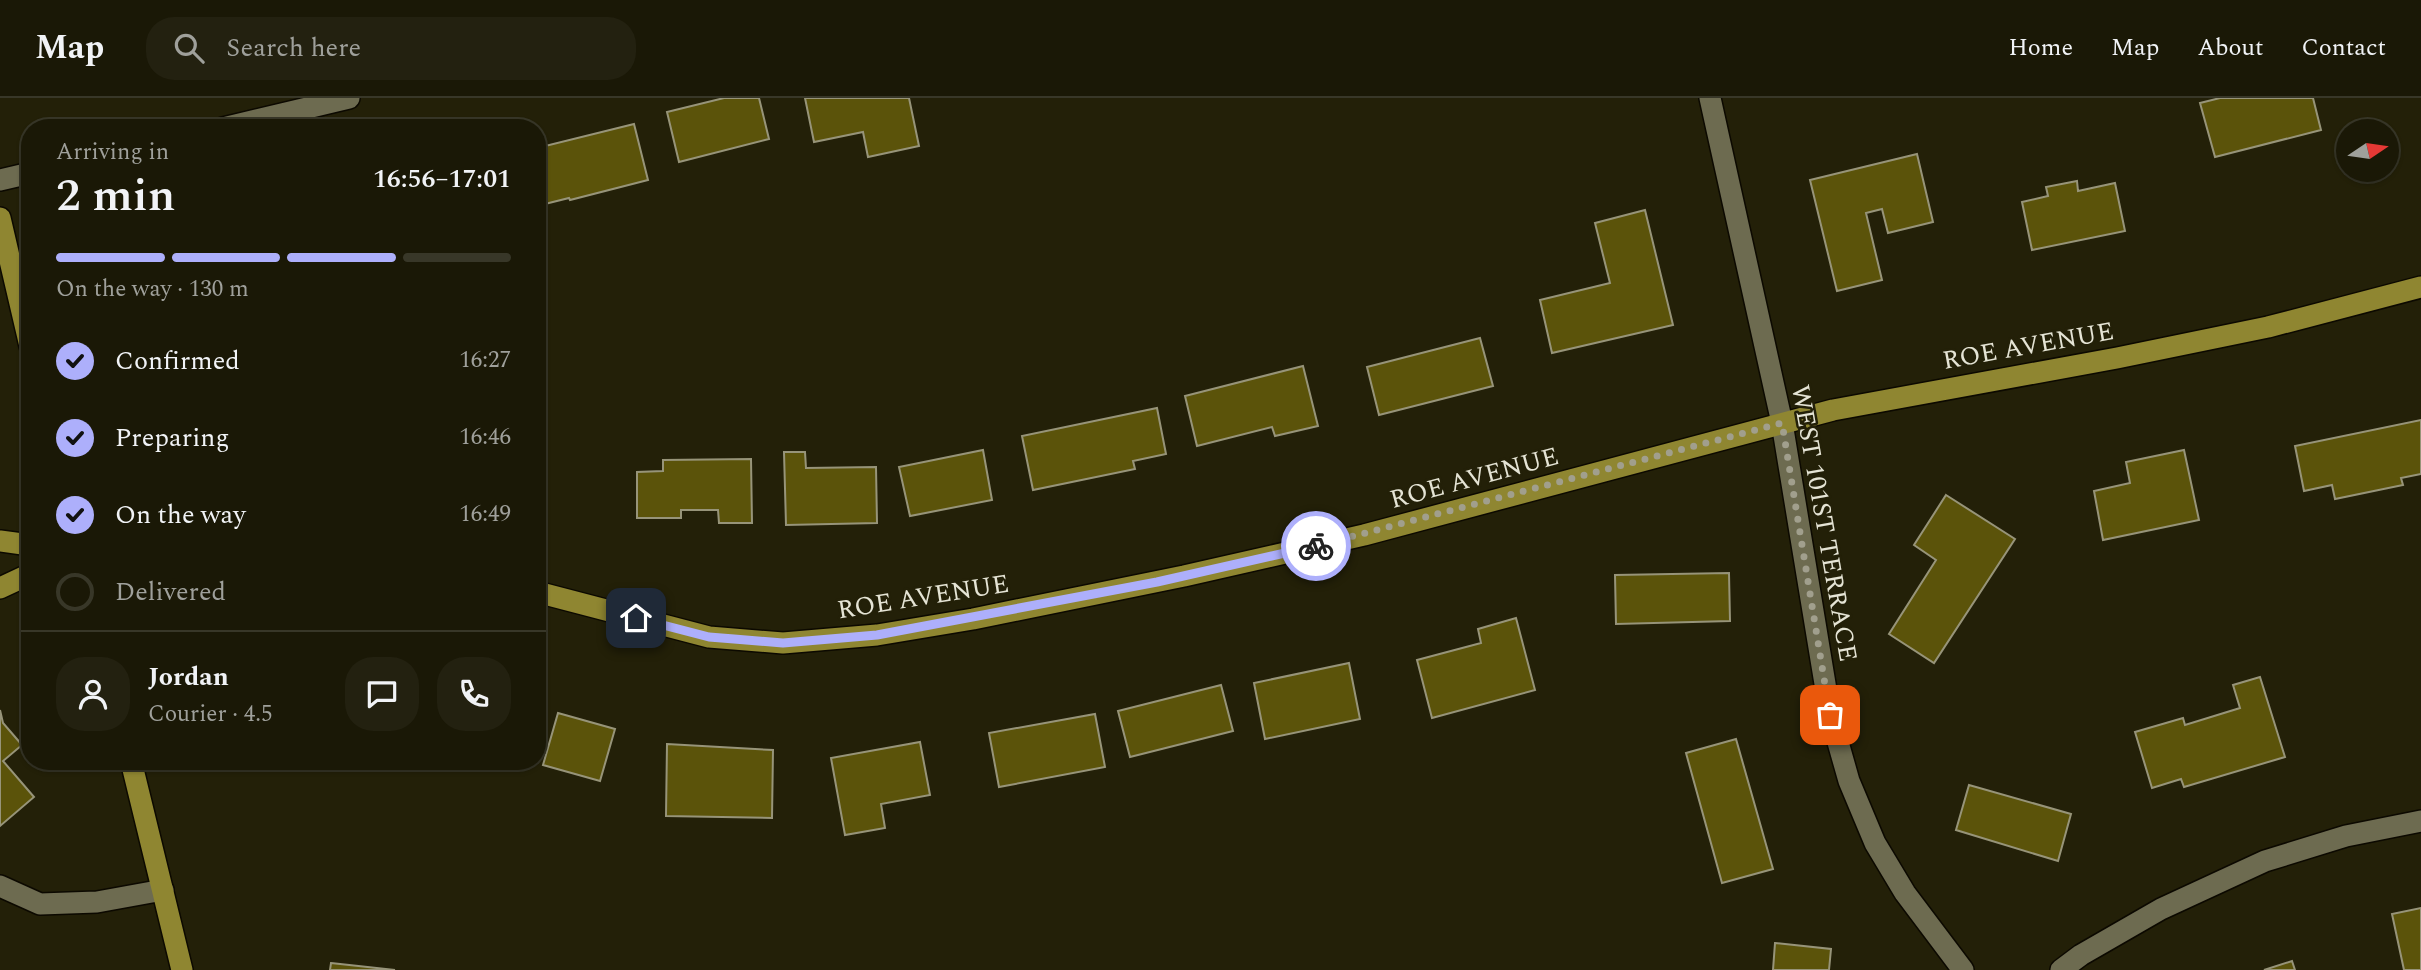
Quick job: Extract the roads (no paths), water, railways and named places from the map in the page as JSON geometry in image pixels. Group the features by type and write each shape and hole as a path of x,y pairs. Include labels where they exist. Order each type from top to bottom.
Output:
{"main road":[{"path":"0,218 21,308"},
{"name":"ROE AVENUE","path":"546,594 709,637 783,643 877,635 1170,579 1364,535 1833,410 2117,358 2268,327 2421,287"},
{"path":"0,541 21,544"},
{"path":"0,588 21,578"},
{"path":"133,770 182,970"}],"street":[{"path":"261,119 349,98"},
{"name":"WEST 101ST TERRACE","path":"1710,98 1782,423 1830,715 1849,780 1875,843 1905,893 1963,970"},
{"path":"0,180 21,175"},
{"path":"2061,970 2081,955 2161,909 2265,861 2346,836 2421,821"},
{"path":"0,886 40,904 97,902 163,890"}]}
